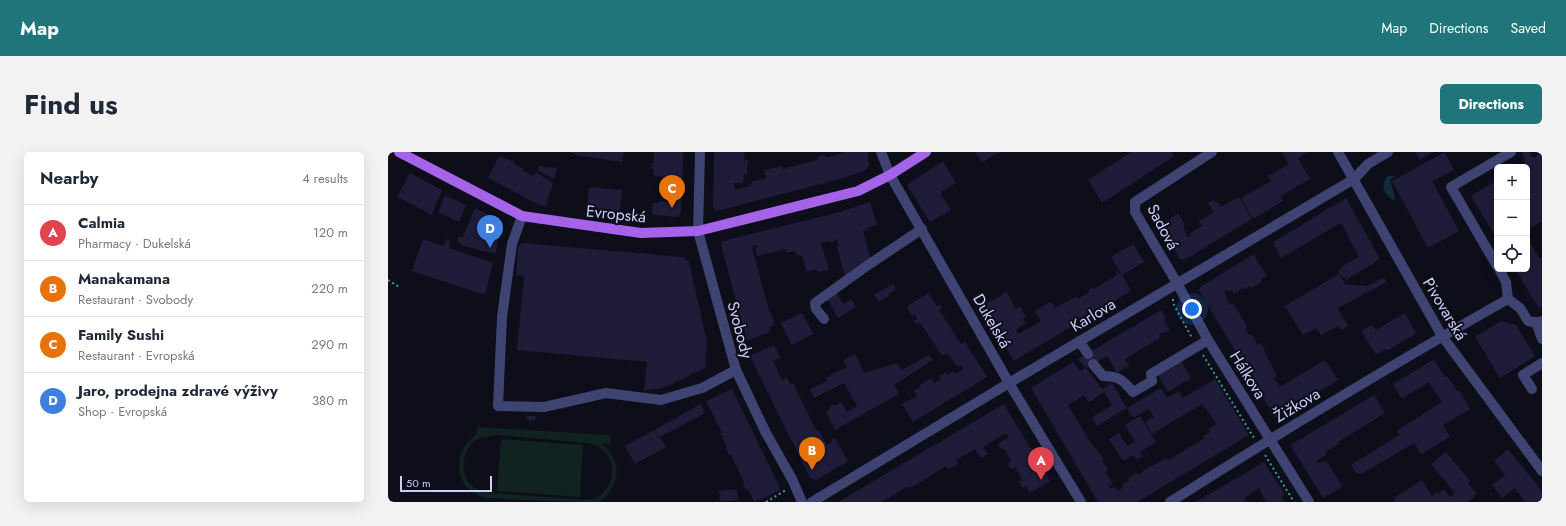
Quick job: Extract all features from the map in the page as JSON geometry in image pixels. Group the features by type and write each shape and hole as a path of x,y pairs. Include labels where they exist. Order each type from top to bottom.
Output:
{"main road":[{"name":"Evropská","path":"399,152 522,216 641,234 698,231 858,191 890,175 926,152"}],"street":[{"name":"Svobody","path":"700,152 698,231 736,370 766,433 792,479 802,502"},
{"name":"Dukelská","path":"881,152 890,175 1009,383 1081,502"},
{"name":"Sadová","path":"1177,283 1135,212 1135,202 1212,152"},
{"name":"Pivovarská","path":"1338,152 1442,336 1542,471"},
{"name":"Karlova","path":"812,502 1079,341 1354,179 1368,164 1388,152"},
{"path":"1494,261 1451,187 1510,152"},
{"path":"522,216 512,244 502,317 498,406 544,407 606,393 661,400 702,388 736,370"},
{"path":"824,320 816,309 815,303 922,229"},
{"path":"1500,272 1506,282 1508,299 1520,308 1528,321 1539,322 1542,339"},
{"name":"Hálkova","path":"1177,283 1208,340 1309,502"},
{"name":"Žižkova","path":"1170,502 1270,439 1442,336 1508,299"},
{"path":"1094,364 1103,376 1112,376 1124,380 1133,392 1152,381 1151,374 1208,340"},
{"path":"1079,341 1088,354"},
{"path":"1532,389 1523,375 1542,363"}],"path":[{"path":"388,280 399,287"},
{"path":"766,502 787,490 784,483 792,479"}],"green space":[{"path":"477,427 610,435 611,444 602,444 609,450 616,465 617,473 615,481 612,489 599,502 564,502 492,498 477,495 473,493 465,484 461,477 459,468 463,449 476,435","holes":["497,435 590,443 600,448 608,456 611,463 612,477 610,483 601,494 588,500 486,493 476,489 470,484 464,473 464,460 466,453 478,439"]},
{"path":"501,439 583,445 580,497 497,491"}],"water":[{"path":"1388,176 1396,176 1390,180 1396,201 1389,197 1384,191 1384,183"}],"building":[{"path":"569,152 624,152 622,162 575,155"},
{"path":"654,152 683,152 681,213 677,217 652,215 653,203 659,203 659,201 667,202 667,185 669,186 669,177 654,176 654,170 651,168 652,163 654,163"},
{"path":"714,152 745,152 744,161 748,160 747,174 744,174 743,183 734,183 735,190 750,186 752,181 766,178 764,170 782,166 783,169 817,160 817,157 825,155 826,158 845,152 868,152 869,166 866,170 843,178 717,211 713,207"},
{"path":"975,152 1001,152 982,163"},
{"path":"1131,152 1171,152 1174,156 1102,203 1088,180"},
{"path":"1282,152 1308,152 1298,158 1310,179 1281,196 1283,201 1253,219 1241,198 1271,181 1268,176 1289,164"},
{"path":"1416,152 1432,152 1420,160"},
{"path":"1445,152 1454,170 1432,181 1459,231 1428,248 1392,181"},
{"path":"1530,152 1533,158 1542,153 1542,221 1530,228 1530,164 1524,164 1525,163 1522,153"},
{"path":"499,156 514,162 514,164 524,169 523,171 534,176 536,172 553,183 546,206 539,205 488,178"},
{"path":"943,161 956,183 942,191 941,194 951,210 930,222 907,185"},
{"path":"539,166 557,168 554,179 537,170"},
{"path":"410,173 442,190 432,215 397,197"},
{"path":"1494,182 1494,234 1471,196"},
{"path":"589,187 622,190 620,212 587,209"},
{"path":"445,195 466,205 459,222 438,212"},
{"path":"1239,197 1252,219 1184,260 1180,259 1160,224 1171,219 1178,213 1184,223 1184,229 1188,237 1191,236 1190,233 1202,226 1199,221 1214,212 1208,203 1214,200 1216,203 1218,202 1221,207"},
{"path":"1346,198 1380,259 1346,280 1338,272 1344,265 1359,257 1341,223 1281,258 1273,242"},
{"path":"870,202 877,225 863,231 871,260 845,277 837,247 839,247 837,239 831,243 830,241 821,243 829,270 818,272 817,269 806,272 802,256 797,255 794,251 787,253 785,249 757,256 755,248 757,248 757,245 753,246 754,248 752,248 770,314 772,314 774,323 769,327 770,332 747,341 721,245 723,241 840,212"},
{"path":"475,208 503,222 495,254 460,245 461,243 457,242 459,236 463,237"},
{"path":"423,239 443,246 446,239 451,241 449,248 493,263 485,295 412,271"},
{"path":"522,243 683,257 689,262 707,342 705,368 659,389 644,390 647,362 517,350 524,276 516,275 518,247"},
{"path":"1530,243 1540,259 1542,257 1542,306 1539,308 1517,272 1530,272"},
{"path":"1133,244 1144,262 1122,275 1131,291 1014,361 981,307 1007,292 1016,309 1020,306 1026,317 1023,319 1026,323 1016,330 1019,334 1041,321 1035,311 1051,301 1055,308 1076,296 1078,299 1089,292 1091,288 1094,289 1117,275 1115,272 1117,270 1119,274 1121,273 1111,257"},
{"path":"1254,254 1267,276 1260,279 1262,282 1251,288 1250,286 1245,289 1244,287 1234,294 1232,290 1229,292 1227,290 1224,292 1230,305 1233,303 1247,326 1245,328 1249,335 1251,333 1258,345 1261,343 1277,376 1274,378 1280,387 1325,360 1338,380 1275,418 1199,290 1200,287"},
{"path":"1339,274 1345,284 1367,286 1384,277 1387,282 1338,308 1348,326 1341,330 1338,326 1321,335 1316,328 1303,335 1285,306"},
{"path":"893,284 896,289 888,294 889,296 879,302 874,295"},
{"path":"836,292 843,304 851,299 856,307 838,318 827,298"},
{"path":"928,293 937,306 940,305 942,308 939,310 961,344 965,342 987,377 913,422 902,404 917,396 914,391 931,378 934,383 941,379 939,376 945,372 947,375 954,371 955,374 964,369 961,365 958,367 947,353 942,356 920,322 917,325 914,321 917,319 915,314 912,316 907,308 909,305"},
{"path":"1161,310 1166,319 1164,320 1169,331 1159,334 1160,338 1125,359 1129,366 1117,373 1107,356 1086,368 1078,359"},
{"path":"802,313 813,334 792,345 781,323"},
{"path":"1405,313 1416,333 1387,351 1386,349 1376,355 1361,331 1372,325 1376,330"},
{"path":"1501,321 1516,325 1535,356 1500,378 1475,337"},
{"path":"774,345 781,358 773,361 782,380 787,377 790,384 793,383 816,430 818,429 827,445 835,438 848,461 817,480 810,478 750,356"},
{"path":"855,354 864,373 897,363 902,370 929,355 933,360 894,385 899,394 835,430 826,412 831,408 830,406 834,404 835,406 841,402 847,412 857,406 844,383 814,398 810,389 827,381 825,378 847,367 843,360"},
{"path":"1433,360 1458,392 1460,391 1470,409 1443,425 1450,437 1421,454 1414,443 1360,475 1359,473 1357,475 1351,465 1399,435 1396,431 1442,402 1429,382 1402,399 1393,384"},
{"path":"1181,361 1191,378 1168,392 1158,374"},
{"path":"1073,362 1080,371 1086,368 1102,389 1112,383 1127,408 1161,388 1167,398 1179,391 1183,398 1215,379 1249,435 1137,502 1098,502 1031,388","holes":["1104,392 1112,405 1092,417 1097,426 1127,408 1133,418 1149,409 1154,417 1145,422 1152,434 1202,404 1216,424 1208,429 1210,432 1203,436 1205,438 1168,460 1166,458 1150,466 1138,475 1137,473 1128,478 1129,481 1122,484 1124,487 1118,491 1115,487 1110,488 1108,486 1112,484 1105,472 1108,470 1102,460 1104,459 1091,443 1068,405 1084,395 1089,402"]},
{"path":"732,389 781,490 754,502 748,489 746,490 743,483 744,482 731,455 729,455 720,433 722,433 706,401"},
{"path":"1374,395 1385,413 1338,442 1339,444 1326,451 1326,455 1316,461 1317,463 1327,461 1342,487 1323,498 1291,446"},
{"path":"701,404 705,413 660,437 666,447 635,464 625,446"},
{"path":"1004,404 1050,481 1030,493 1026,486 1022,488 1019,482 1022,480 1015,467 1011,469 1007,463 1011,461 1004,449 998,445 1009,437 1006,433 983,447 988,454 981,458 975,449 956,460 958,463 957,465 948,469 946,466 915,485 909,488 908,486 882,502 838,502"},
{"path":"527,416 536,416 535,421 527,420"},
{"path":"1140,416 1156,442 1140,452 1143,456 1136,460 1133,455 1123,461 1109,439 1119,433 1127,446 1135,441 1125,425"},
{"path":"1508,449 1542,492 1542,502 1525,502 1515,488 1502,498 1492,485 1505,475 1494,461"},
{"path":"1446,452 1470,481 1468,483 1477,494 1468,502 1394,502 1394,498 1422,480 1432,496 1437,492 1438,494 1444,489 1450,497 1455,493 1431,464"},
{"path":"1264,462 1285,495 1282,497 1285,502 1266,502 1259,488 1244,498 1246,502 1196,502"},
{"path":"737,489 738,500 720,502 719,491"}],"place":[{"name":"Family Sushi","path":"672,208"},
{"name":"Jaro, prodejna zdravé výživy","path":"490,248"},
{"name":"Manakamana","path":"812,470"},
{"name":"Calmia","path":"1041,480"}]}
